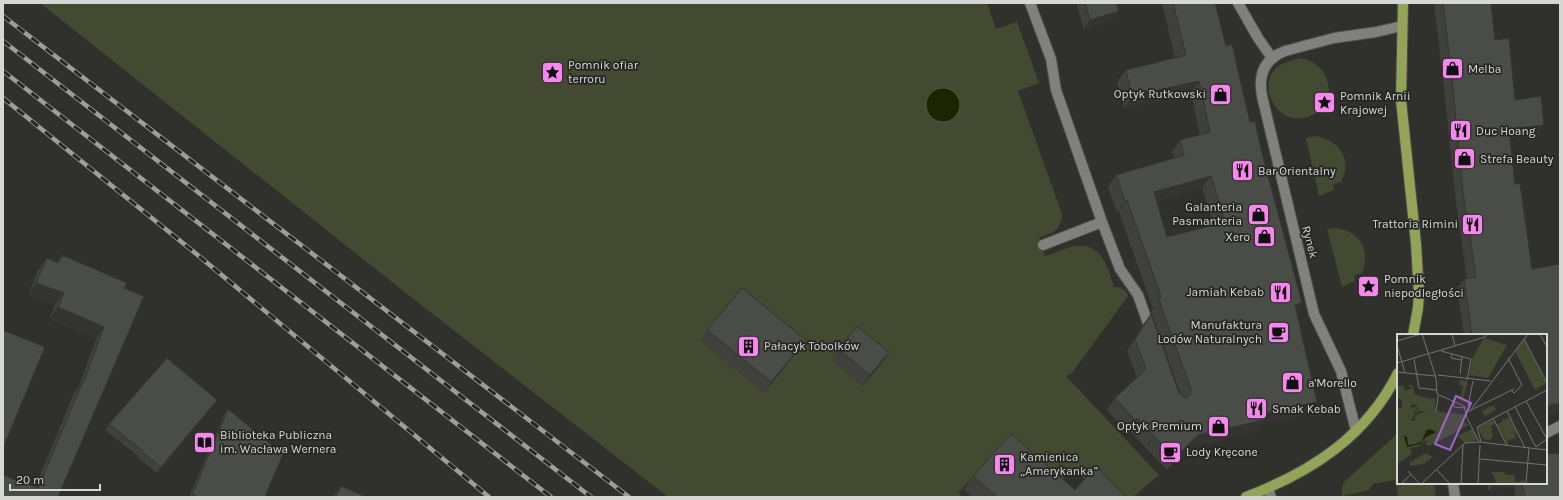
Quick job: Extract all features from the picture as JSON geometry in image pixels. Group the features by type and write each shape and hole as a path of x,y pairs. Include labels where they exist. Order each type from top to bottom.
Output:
{"main road":[{"path":"1403,3 1401,100 1416,244 1419,294 1413,334"},
{"path":"1246,497 1269,493 1336,448 1356,431 1380,404 1397,377"}],"street":[{"path":"1030,3 1051,60 1056,90 1102,222 1120,269 1138,295 1153,338"},
{"path":"1238,3 1258,38 1272,58 1285,51 1320,41 1376,32 1402,26"},
{"name":"Rynek","path":"1272,58 1266,64 1261,76 1260,86 1262,96 1314,314 1342,371 1356,431"},
{"path":"1043,245 1102,222"},
{"path":"1547,432 1560,426"},
{"path":"1453,484 1456,497"}],"shaded area":[{"path":"40,3 987,3 996,29 1017,22 1039,83 1018,91 1062,214 1058,227 1052,232 1039,238 1045,256 1075,246 1092,248 1098,252 1106,264 1114,287 1123,289 1128,296 1072,373 1066,376 1159,475 1133,497 1108,497 1096,490 1074,470 1066,475 1047,497 997,451 958,493 962,497 668,497 411,297"},
{"path":"1300,58 1312,62 1321,69 1327,79 1329,91 1313,95 1318,112 1304,118 1292,118 1281,113 1274,104 1269,94 1269,83 1272,73 1280,65"},
{"path":"946,88 955,93 959,98 959,112 955,117 950,121 940,122 936,121 927,112 926,102 927,98 936,89"},
{"path":"1317,136 1332,142 1338,147 1345,159 1346,166 1341,182 1333,184 1334,190 1319,196 1306,138"},
{"path":"1335,228 1344,230 1357,237 1364,249 1365,256 1362,273 1354,275 1355,281 1342,287 1327,229"},
{"path":"1397,434 1397,484 1434,484 1436,497 1398,497 1395,480 1373,484 1369,490 1342,496 1344,482"}],"building":[{"path":"1085,3 1116,3 1119,11 1090,20"},
{"path":"1173,3 1215,3 1226,46 1232,44 1250,122 1255,121 1262,153 1302,303 1295,305 1317,402 1262,414 1264,420 1198,435 1175,458 1137,418 1135,420 1115,398 1146,369 1135,339 1151,314 1179,393 1185,398 1190,395 1191,389 1159,300 1161,297 1127,200 1125,201 1116,175 1184,155 1180,140 1210,132 1199,81 1132,96 1126,70 1186,55","holes":["1211,176 1225,222 1167,237 1154,192"]},
{"path":"1443,3 1491,3 1495,40 1509,38 1515,100 1541,96 1544,125 1509,129 1515,184 1520,183 1532,269 1560,264 1560,403 1547,406 1547,334 1472,334 1464,279 1476,277 1463,192"},
{"path":"62,255 127,283 124,288 144,296 58,497 3,497 3,475 38,488 84,381 104,327 58,307 64,293 36,283 47,258 58,263"},
{"name":"Pałacyk Tobolków","path":"742,288 806,340 771,382 707,330"},
{"path":"857,326 889,352 870,375 838,349"},
{"path":"3,330 45,347 3,448"},
{"path":"167,358 217,400 161,467 109,424"},
{"path":"228,409 283,454 265,497 197,497 193,493"},
{"path":"1011,434 1075,490 1096,466 1126,497 997,497 973,476"},
{"path":"1560,453 1560,497 1525,497 1522,484 1547,484 1547,454"},
{"path":"341,486 366,497 336,497"}],"railway":[{"path":"3,16 629,497"},
{"path":"3,41 591,497"},
{"path":"3,71 551,497"},
{"path":"3,98 194,252 489,497"}],"place":[{"name":"Melba","path":"1453,69"},
{"name":"Pomnik ofiar terroru","path":"553,72"},
{"name":"Optyk Rutkowski","path":"1221,94"},
{"name":"Pomnik Arnii Krajowej","path":"1324,103"},
{"name":"Duc Hoang","path":"1460,131"},
{"name":"Strefa Beauty","path":"1464,159"},
{"name":"Bar Orientalny","path":"1242,171"},
{"name":"Galanteria Pasmanteria","path":"1258,214"},
{"name":"Trattoria Rimini","path":"1473,224"},
{"name":"Xero","path":"1265,237"},
{"name":"Pomnik niepodległości","path":"1369,286"},
{"name":"Jamiah Kebab","path":"1280,292"},
{"name":"Manufaktura Lodów Naturalnych","path":"1278,332"},
{"name":"Pałacyk Tobolków","path":"749,346"},
{"name":"a'Morello","path":"1292,383"},
{"name":"Smak Kebab","path":"1256,409"},
{"name":"Optyk Premium","path":"1218,426"},
{"name":"Biblioteka Publiczna im. Wacława Wernera","path":"204,442"},
{"name":"Lody Kręcone","path":"1171,452"},
{"name":"Kamienica „Amerykanka”","path":"1004,464"}]}
